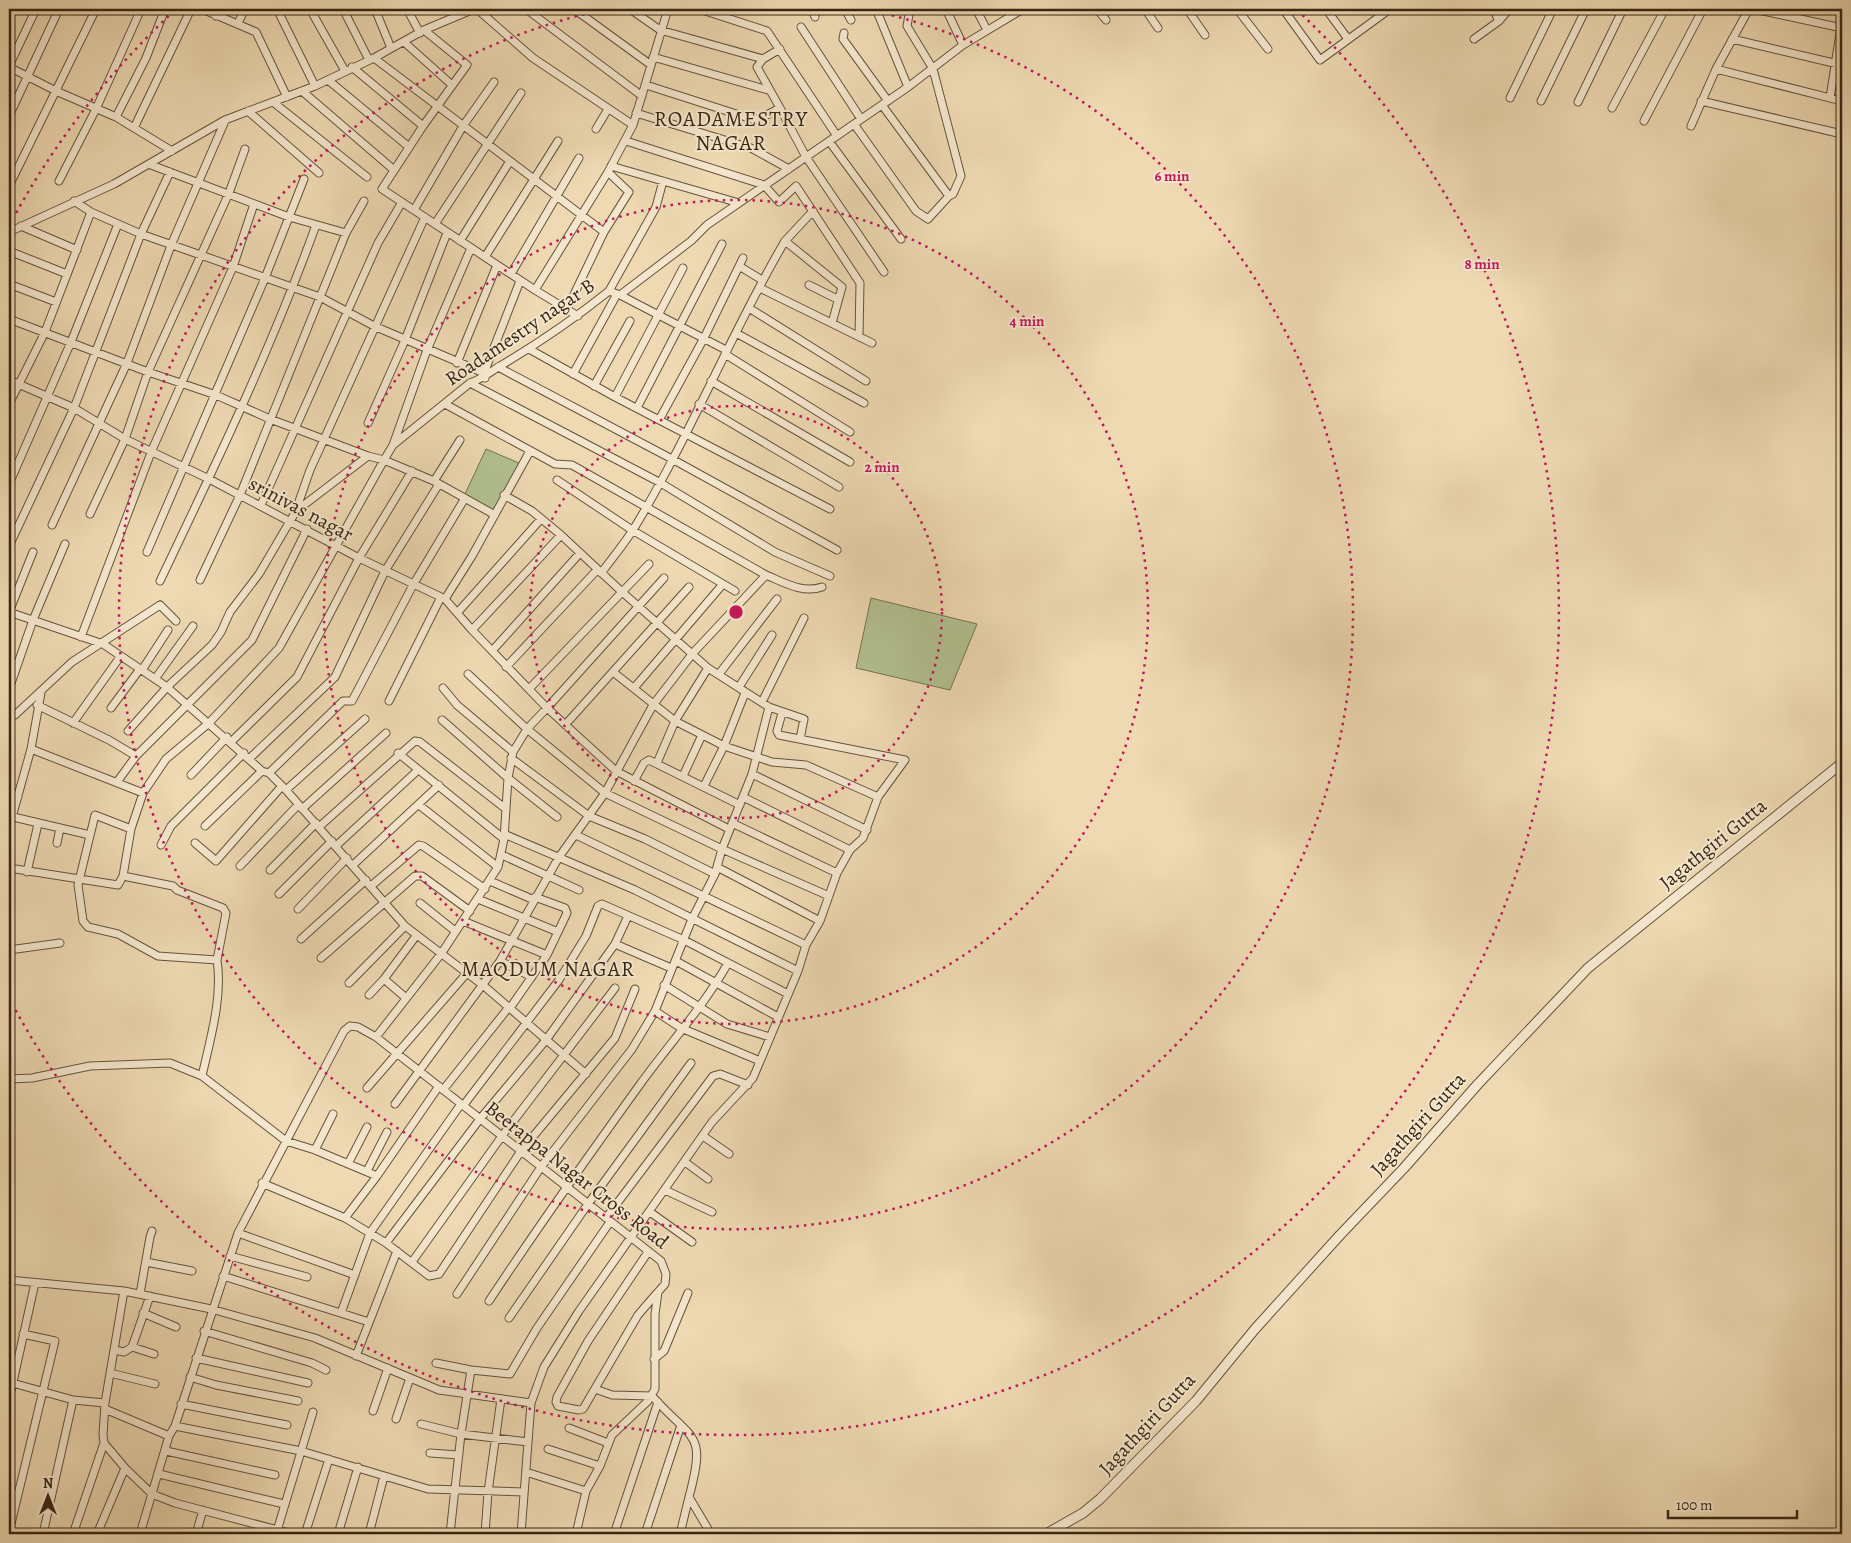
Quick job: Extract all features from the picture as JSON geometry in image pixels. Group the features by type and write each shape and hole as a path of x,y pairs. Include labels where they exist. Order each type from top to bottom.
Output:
{"street":[{"path":"36,9 9,66 28,78 96,110 116,117 172,151"},
{"path":"9,116 59,9"},
{"path":"9,186 96,9"},
{"path":"59,181 96,110 141,9"},
{"path":"116,117 146,58 165,9"},
{"path":"134,128 191,9"},
{"path":"202,9 256,32 287,97"},
{"path":"216,16 220,9"},
{"path":"238,23 245,9"},
{"path":"276,9 315,86"},
{"path":"310,9 348,69 423,126"},
{"path":"343,9 372,59 604,232"},
{"path":"375,9 391,48"},
{"path":"407,9 422,32 467,65 423,126 382,189 520,281 578,316"},
{"path":"9,232 114,184 225,120 315,86 372,59 422,32 475,9 533,58 633,125"},
{"path":"526,9 642,96"},
{"path":"574,9 651,65"},
{"path":"630,9 660,30 763,59"},
{"path":"534,290 626,141 646,85 660,30 668,9"},
{"path":"699,9 767,31 837,136"},
{"path":"812,9 815,17"},
{"path":"845,9 851,20"},
{"path":"876,9 908,87"},
{"path":"854,124 916,211 928,219 949,196 954,194 961,176 933,69 907,26 910,9"},
{"path":"946,9 963,45"},
{"path":"976,9 986,30"},
{"name":"Roadamestry nagar B","path":"123,876 131,829 143,793 166,759 209,724 279,648 335,544 393,445 470,383 530,349 578,316 608,291 619,294 764,185 908,87 963,45 1011,12 1022,9"},
{"path":"1097,9 1106,20"},
{"path":"1145,9 1158,28"},
{"path":"1187,9 1205,35"},
{"path":"1237,9 1268,49"},
{"path":"1283,9 1320,60 1390,9"},
{"path":"1326,9 1348,39"},
{"path":"1376,9 1381,16"},
{"path":"1493,9 1499,21"},
{"path":"1474,39 1499,21 1510,9"},
{"path":"1510,98 1553,9"},
{"path":"1541,102 1586,9"},
{"path":"1578,102 1623,9"},
{"path":"1612,108 1665,9"},
{"path":"1644,121 1703,9"},
{"path":"1691,126 1716,69 1748,9"},
{"path":"1754,9 1841,28"},
{"path":"1830,98 1842,20"},
{"path":"801,28 861,119"},
{"path":"844,33 844,39 885,103 949,196"},
{"path":"1732,39 1842,65"},
{"path":"404,42 452,85"},
{"path":"780,49 763,59 757,67 806,157 884,272"},
{"path":"653,57 768,90"},
{"path":"1716,69 1842,101"},
{"path":"328,80 409,147"},
{"path":"414,210 463,126 494,82"},
{"path":"646,85 752,119 759,119 780,108"},
{"path":"302,91 394,170"},
{"path":"435,224 521,93"},
{"path":"1701,101 1842,134"},
{"path":"273,102 367,177"},
{"path":"596,128 608,109"},
{"path":"248,111 319,173"},
{"path":"636,113 751,148 789,168"},
{"path":"52,525 127,363 172,243 225,120"},
{"path":"485,257 558,141"},
{"path":"626,141 764,185 779,202 796,186 860,283 858,337"},
{"path":"829,141 901,239"},
{"path":"90,514 125,439 148,372 229,193 245,149"},
{"path":"511,274 579,158"},
{"path":"460,241 510,161"},
{"path":"150,164 289,217 346,234"},
{"path":"610,169 663,181 739,203"},
{"path":"567,309 604,232 629,192 610,169"},
{"path":"9,546 74,408 141,234 170,172"},
{"path":"147,552 182,467 216,395 304,179"},
{"path":"608,291 656,207 663,181"},
{"path":"74,201 91,212 141,234 172,243 200,256 320,297 374,326 484,375 520,281"},
{"path":"200,580 240,495 346,234 364,201"},
{"path":"261,505 378,243 402,202"},
{"path":"81,637 152,450 233,267 254,204"},
{"path":"506,667 599,571 632,530 686,433 725,352 760,288 762,280 785,241 814,211"},
{"path":"9,404 45,332 91,212"},
{"path":"296,511 323,440 374,326 379,322 425,217"},
{"path":"9,484 71,342 118,224"},
{"path":"160,581 242,408 293,287 316,225"},
{"path":"21,226 77,250"},
{"path":"368,422 405,340 447,233"},
{"path":"785,241 842,287 832,323"},
{"path":"637,408 722,244"},
{"path":"393,445 427,350 471,248"},
{"path":"9,251 67,274"},
{"path":"659,420 704,338 743,258"},
{"path":"457,363 497,265"},
{"path":"739,266 762,280"},
{"path":"615,398 661,315 683,268"},
{"path":"9,284 56,302"},
{"path":"809,285 838,299"},
{"path":"760,288 872,343"},
{"path":"574,374 619,294 704,338 850,432"},
{"path":"749,308 866,381"},
{"path":"9,319 148,372 216,395 242,408 323,440 412,471 495,515"},
{"path":"594,386 630,321"},
{"path":"736,333 864,403"},
{"path":"530,349 615,398 830,509"},
{"path":"498,367 672,459 836,550"},
{"name":"srinivas nagar","path":"9,380 74,408 125,439 152,450 182,467 261,505 359,558 443,598 458,612 506,667 547,708 616,771 730,826 837,873"},
{"path":"711,381 850,462"},
{"path":"470,383 659,482 775,552 830,576"},
{"path":"444,404 555,464 572,466 766,574 793,586 813,590 822,587"},
{"path":"699,404 839,487"},
{"path":"161,846 172,826 334,677 385,571 460,440"},
{"path":"389,701 443,598 495,515 504,495 530,451"},
{"path":"128,731 167,687 212,645 222,632 230,612 259,574 296,511 368,456"},
{"path":"191,774 297,677 359,558 412,471"},
{"path":"557,480 632,530 736,591"},
{"path":"504,495 541,519 561,535 708,668 769,707 804,719 800,739"},
{"path":"206,826 343,700 352,701 413,584 465,498"},
{"path":"458,612 541,519"},
{"path":"117,782 136,756 252,640 306,529"},
{"path":"472,630 561,535"},
{"path":"9,688 33,620 65,544"},
{"path":"33,552 9,612 103,644 189,704 209,724 229,739 284,788 405,926 484,986 586,1074"},
{"path":"492,651 580,553"},
{"path":"529,689 621,591 649,564"},
{"path":"394,1104 420,1072 500,962 559,856 605,793 653,705 693,653 766,574"},
{"path":"376,1037 440,954 485,889 498,866 502,855 508,778 512,755 527,729 664,578"},
{"path":"634,688 723,584"},
{"path":"565,725 689,588"},
{"path":"719,674 777,599"},
{"path":"9,716 15,715 42,692 72,662 103,644 160,605 176,621"},
{"path":"762,702 804,618"},
{"path":"155,679 193,626"},
{"path":"111,708 141,670 168,630"},
{"path":"739,687 772,635"},
{"path":"73,723 120,656"},
{"path":"657,764 675,721 708,668"},
{"path":"613,672 675,721 724,746 754,758 806,766 878,797"},
{"path":"468,674 527,729 605,793 722,849 829,896"},
{"path":"443,688 457,705 512,755 589,816 716,871 820,921"},
{"path":"42,692 31,749 18,797 10,817 90,836"},
{"path":"704,786 724,746 745,693"},
{"path":"38,705 109,740 136,756"},
{"path":"458,1294 542,1168 632,1050 655,1011 664,984 676,961 692,919 705,897 716,871 730,826 752,774 754,758 769,707"},
{"path":"521,1534 531,1403 544,1367 557,1344 712,1122 748,1085 798,971 806,945 820,921 837,873 850,850 860,843 867,830 871,812 878,797 905,760 777,733 782,713"},
{"path":"195,843 216,860 284,788 365,719"},
{"path":"442,720 508,778 557,817"},
{"path":"240,866 300,807 386,733"},
{"path":"683,776 702,735"},
{"path":"270,870 317,825 398,753 415,741 420,742 506,809"},
{"path":"31,749 143,793"},
{"path":"398,753 504,837 559,856 635,890 798,971"},
{"path":"634,781 647,761 683,776 740,805"},
{"name":"Jagathgiri Gutta","path":"1046,1534 1083,1513 1100,1499 1196,1401 1255,1329 1340,1235 1404,1168 1478,1084 1588,968 1730,851 1842,763"},
{"path":"279,894 418,770"},
{"path":"752,774 867,830"},
{"path":"353,865 439,785"},
{"path":"9,793 18,797"},
{"path":"743,797 850,850"},
{"path":"419,805 498,866"},
{"path":"131,829 98,814 93,819 78,885 83,921 88,927 118,934 158,956 217,960"},
{"path":"27,872 38,824"},
{"path":"57,844 60,828"},
{"path":"576,835 806,945"},
{"path":"301,939 368,883 418,846 424,846 485,889"},
{"path":"502,855 579,890"},
{"path":"298,909 347,858"},
{"path":"9,868 118,885 123,876 173,886 177,890 223,908 226,914 217,960 219,972 213,1022 202,1076"},
{"path":"321,958 385,902 419,876 435,885 470,911"},
{"path":"345,1218 441,1088 509,1008 532,977 547,955 568,914 567,910 490,881"},
{"path":"478,899 558,932"},
{"path":"420,903 455,931"},
{"path":"341,1313 370,1233 462,1105 559,980 586,936 598,906 606,904 628,916 684,940 788,994"},
{"path":"386,1243 480,1119 546,1040 615,944 628,916"},
{"path":"463,921 547,955"},
{"path":"350,982 405,926"},
{"path":"369,995 384,979 416,936"},
{"path":"9,950 60,943"},
{"path":"615,944 671,968"},
{"path":"676,961 716,985 778,1017"},
{"path":"500,962 532,977"},
{"path":"489,1301 566,1187 682,1028 716,985 728,963"},
{"path":"367,1088 467,973"},
{"path":"384,979 406,998"},
{"path":"664,984 727,1024 770,1037"},
{"path":"412,1262 502,1136 615,988"},
{"path":"262,1183 345,1218 386,1243 429,1276 439,1274 521,1151 615,1038 636,989"},
{"path":"655,1011 682,1028 760,1061"},
{"name":"Beerappa Nagar Cross Road","path":"140,1533 169,1436 175,1426 211,1309 238,1232 262,1183 344,1031 350,1026 358,1027 376,1037 648,1252 661,1260 665,1267 665,1284 658,1292 654,1329 656,1380 652,1396"},
{"path":"9,1079 32,1078 90,1066 170,1063 202,1076 286,1141 315,1150 377,1176"},
{"path":"509,1318 588,1204 692,1063"},
{"path":"436,1363 471,1370 510,1374 537,1328 608,1220 714,1076 720,1074 748,1085"},
{"path":"315,1150 333,1114"},
{"path":"348,1164 367,1127"},
{"path":"367,1171 387,1132"},
{"path":"703,1136 729,1154"},
{"path":"684,1162 708,1178"},
{"path":"665,1190 712,1212"},
{"path":"650,1212 692,1242"},
{"path":"140,1294 152,1231"},
{"path":"238,1232 355,1274"},
{"path":"356,1356 397,1251"},
{"path":"648,1252 588,1341 556,1402 558,1406 583,1409 638,1314 658,1292"},
{"path":"230,1256 307,1277"},
{"path":"146,1262 192,1271"},
{"path":"223,1276 369,1322"},
{"path":"9,1280 124,1291 211,1309 315,1338 440,1390 531,1403"},
{"path":"9,1400 11,1382 35,1283"},
{"path":"73,1534 104,1443 105,1406 124,1291"},
{"path":"654,1360 664,1351 688,1294"},
{"path":"114,1350 124,1352 132,1347 150,1296"},
{"path":"143,1313 176,1327"},
{"path":"204,1331 312,1363 326,1370"},
{"path":"9,1532 55,1341 23,1334"},
{"path":"132,1347 154,1354"},
{"path":"196,1358 308,1383"},
{"path":"373,1411 388,1368"},
{"path":"450,1534 461,1434 471,1370"},
{"path":"110,1373 155,1384"},
{"path":"190,1377 216,1385 298,1401"},
{"path":"396,1419 410,1378"},
{"path":"11,1382 73,1400 105,1406 169,1436"},
{"path":"595,1389 612,1395 652,1396 697,1442 697,1466 680,1534"},
{"path":"576,1534 586,1491 600,1466 608,1443 617,1429 652,1396"},
{"path":"485,1534 488,1492 501,1399"},
{"path":"43,1534 73,1400"},
{"path":"614,1534 658,1402"},
{"path":"181,1404 287,1425"},
{"path":"277,1532 313,1412"},
{"path":"421,1424 461,1434 528,1442"},
{"path":"645,1534 681,1424"},
{"path":"175,1426 301,1451 428,1489 524,1492"},
{"path":"569,1428 608,1443"},
{"path":"104,1443 125,1468 152,1494 164,1500 277,1532 293,1534"},
{"path":"548,1449 600,1466"},
{"path":"166,1451 275,1475"},
{"path":"430,1453 459,1456"},
{"path":"305,1534 329,1459"},
{"path":"338,1534 358,1467"},
{"path":"97,1534 125,1468"},
{"path":"526,1472 586,1491"},
{"path":"159,1474 284,1504"},
{"path":"369,1534 384,1476"},
{"path":"689,1497 711,1534"},
{"path":"196,1534 203,1510"},
{"path":"140,1533 153,1534"}],"green space":[{"path":"486,449 519,463 493,511 465,494"},
{"path":"871,598 977,624 950,690 856,668"}],"district":[{"name":"ROADAMESTRY NAGAR","path":"731,131"},
{"name":"MAQDUM NAGAR","path":"548,969"}]}
